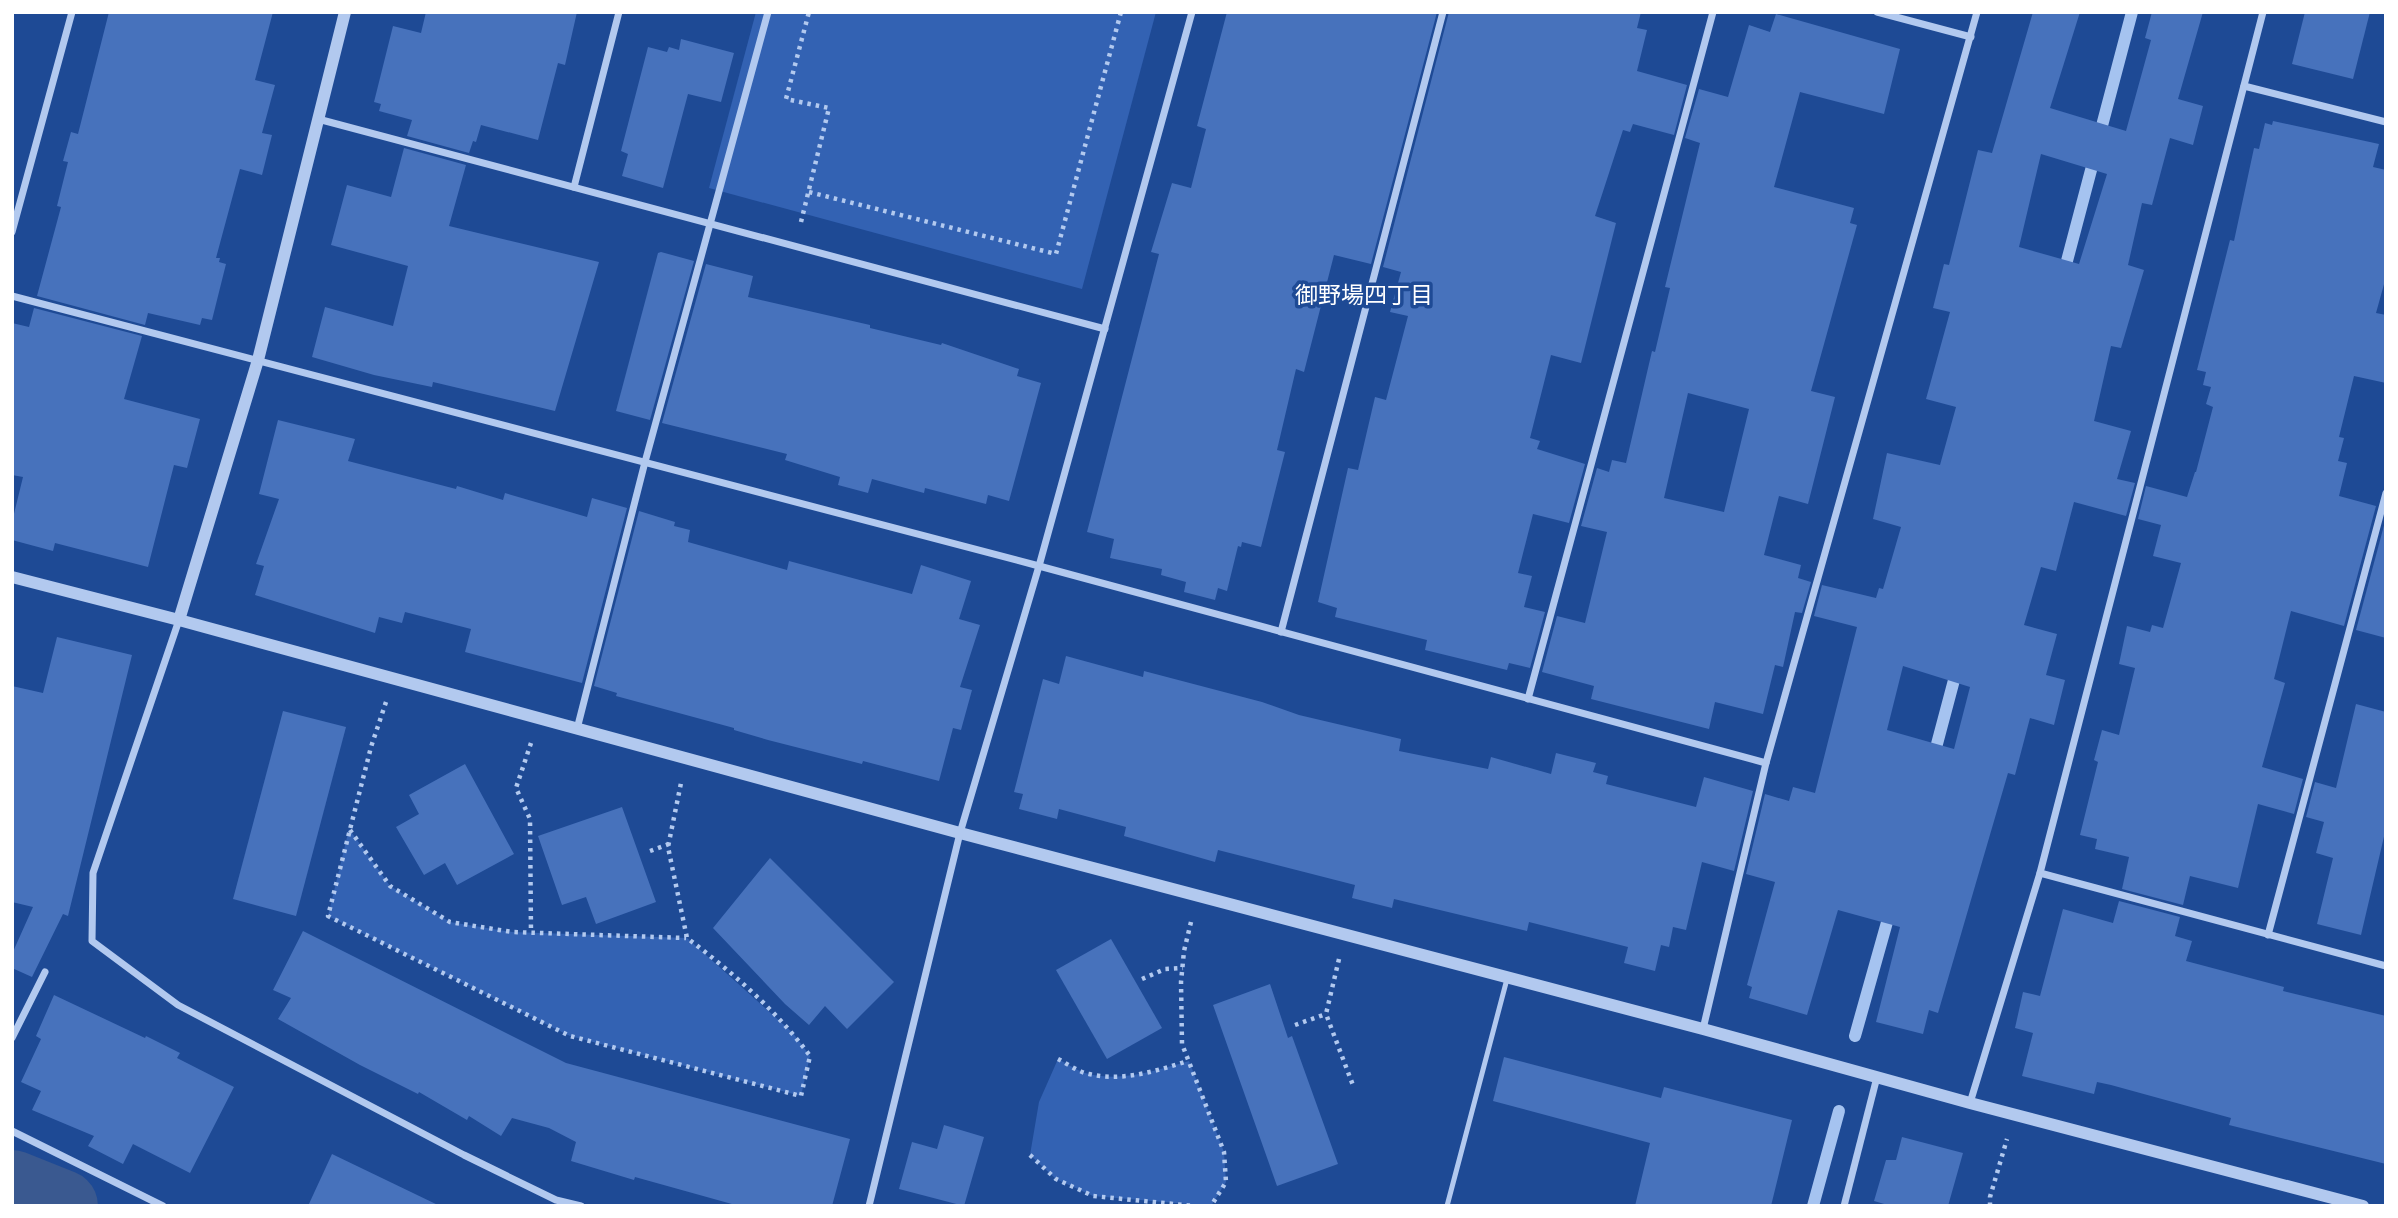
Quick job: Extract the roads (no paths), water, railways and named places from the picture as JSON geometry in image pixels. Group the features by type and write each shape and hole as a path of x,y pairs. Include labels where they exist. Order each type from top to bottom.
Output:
{"street":[{"path":"12,232 72,12"},
{"path":"345,12 258,360 178,620 93,873 92,941 178,1005 464,1155 556,1200 581,1206"},
{"path":"574,187 619,12"},
{"path":"578,729 645,463 768,12"},
{"path":"869,1206 960,833 1039,566 1192,12"},
{"path":"1281,632 1443,12"},
{"path":"1528,699 1713,12"},
{"path":"1877,12 1970,37"},
{"path":"1703,1029 1766,763 1977,12"},
{"path":"1970,1103 2040,873 2263,12"},
{"path":"2244,86 2386,122"},
{"path":"318,119 1105,329"},
{"path":"12,296 1039,566 1766,763"},
{"path":"2268,935 2386,493"},
{"path":"12,578 178,620 960,833 2363,1206"},
{"path":"2040,873 2386,965"},
{"path":"12,1038 45,972"},
{"path":"1844,1206 1877,1077"},
{"path":"12,1132 163,1206"}],"lane":[{"path":"1447,1206 1507,978"}],"waterway":[{"path":"2099,137 2132,12"},
{"path":"2063,276 2095,155"},
{"path":"1933,759 1958,665"},
{"path":"1855,1036 1891,908"},
{"path":"1813,1206 1839,1111"},
{"path":"12,1186 62,1206"}],"district":[{"name":"御野場四丁目","path":"1364,295"}]}
